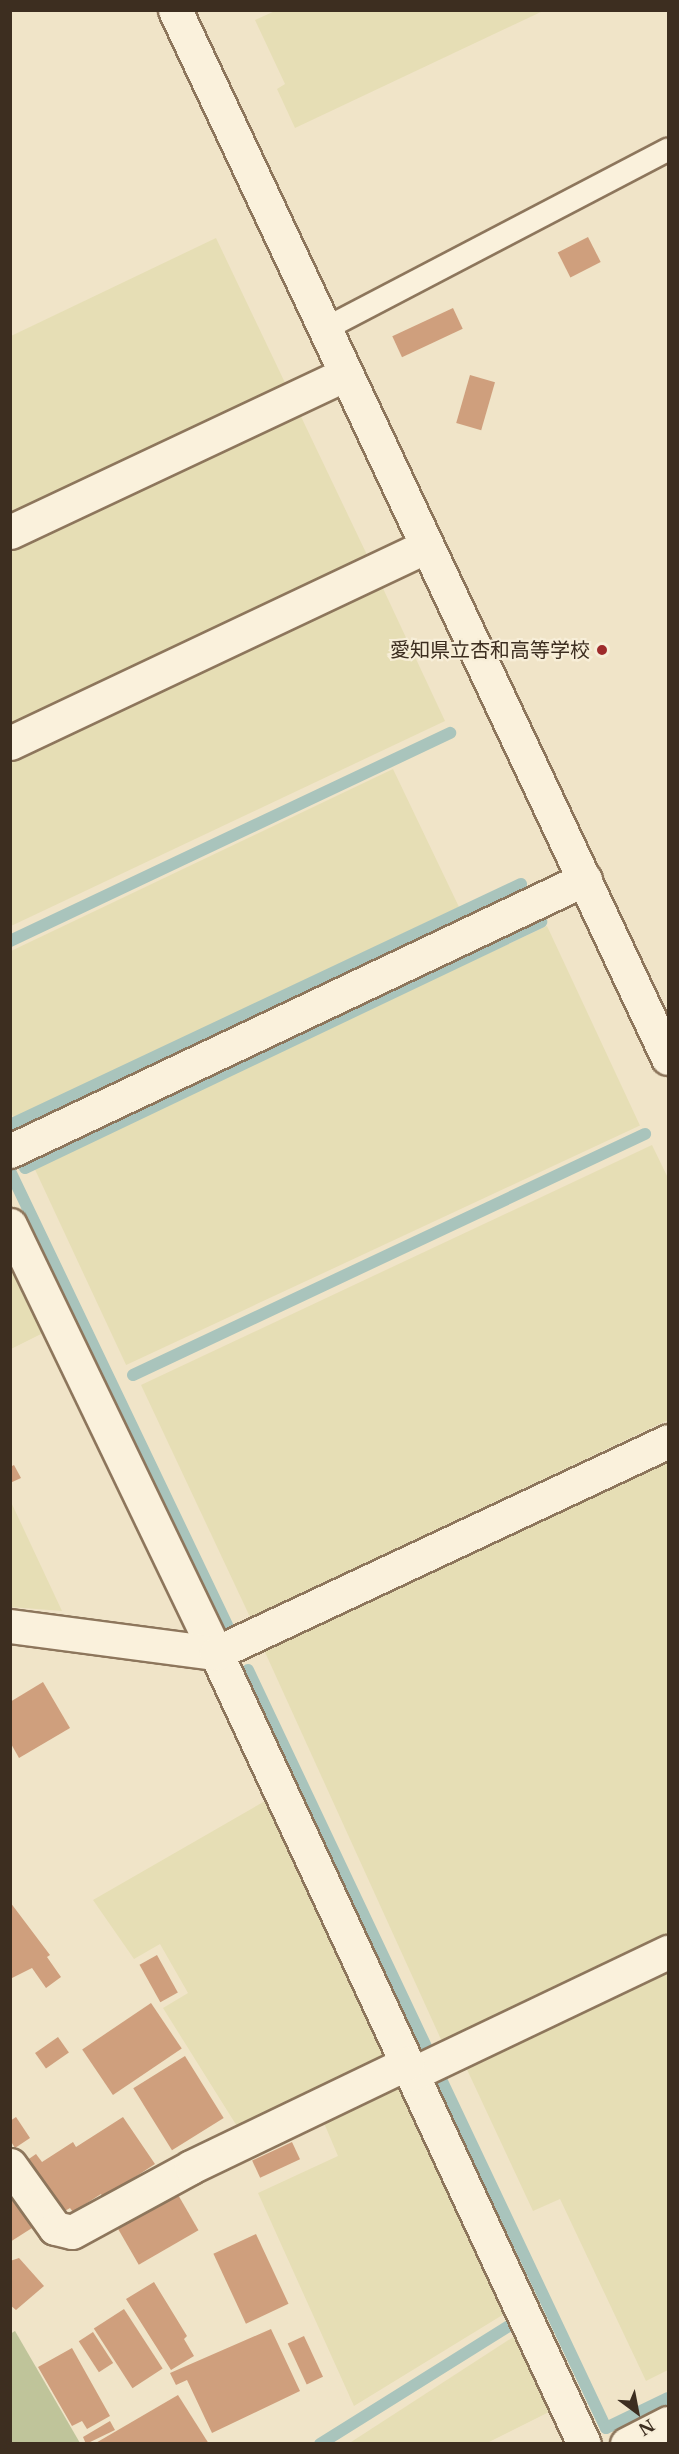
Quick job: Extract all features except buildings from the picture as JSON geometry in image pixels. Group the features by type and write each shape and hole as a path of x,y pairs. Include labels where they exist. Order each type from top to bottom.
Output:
{"street":[{"path":"175,10 669,1058"},
{"path":"10,532 346,374"},
{"path":"10,744 427,546"},
{"path":"10,1151 585,879"},
{"path":"10,1225 216,1653 584,2444"},
{"path":"10,1626 216,1653 669,1441"},
{"path":"10,2165 55,2228 72,2232 191,2167 669,1952"},
{"path":"627,2444 669,2423"}],"lane":[{"path":"325,329 669,150"}],"shaded area":[{"path":"275,11 543,11 295,128 277,89 285,84 255,20"},
{"path":"216,238 288,389 11,521 11,336"},
{"path":"295,404 369,559 11,730 11,539"},
{"path":"380,582 445,721 11,926 10,756"},
{"path":"393,769 459,907 14,1118 10,1111 11,951"},
{"path":"547,926 640,1125 126,1365 33,1166"},
{"path":"652,1145 668,1178 668,1420 250,1617 141,1385"},
{"path":"10,1254 47,1331 11,1349 10,1349"},
{"path":"668,1460 668,1940 444,2046 264,1650"},
{"path":"11,1502 62,1611 11,1607"},
{"path":"272,1797 386,2044 379,2063 240,2131 163,2008 188,1993 160,1944 134,1959 93,1900"},
{"path":"668,1964 668,2370 646,2381 560,2199 533,2211 463,2061"},
{"path":"388,2086 403,2089 509,2311 354,2406 258,2193 338,2156 321,2116"},
{"path":"521,2332 557,2408 487,2443 348,2444"}],"green space":[{"path":"15,2331 80,2443 11,2443 10,2334"}],"waterway":[{"path":"10,941 450,733"},
{"path":"10,1125 521,884"},
{"path":"25,1168 541,922"},
{"path":"133,1375 645,1134"},
{"path":"10,1171 227,1625"},
{"path":"248,1670 426,2046"},
{"path":"440,2077 606,2428 668,2398"},
{"path":"320,2444 514,2323"}],"place":[{"name":"愛知県立杏和高等学校","path":"602,650"}]}
